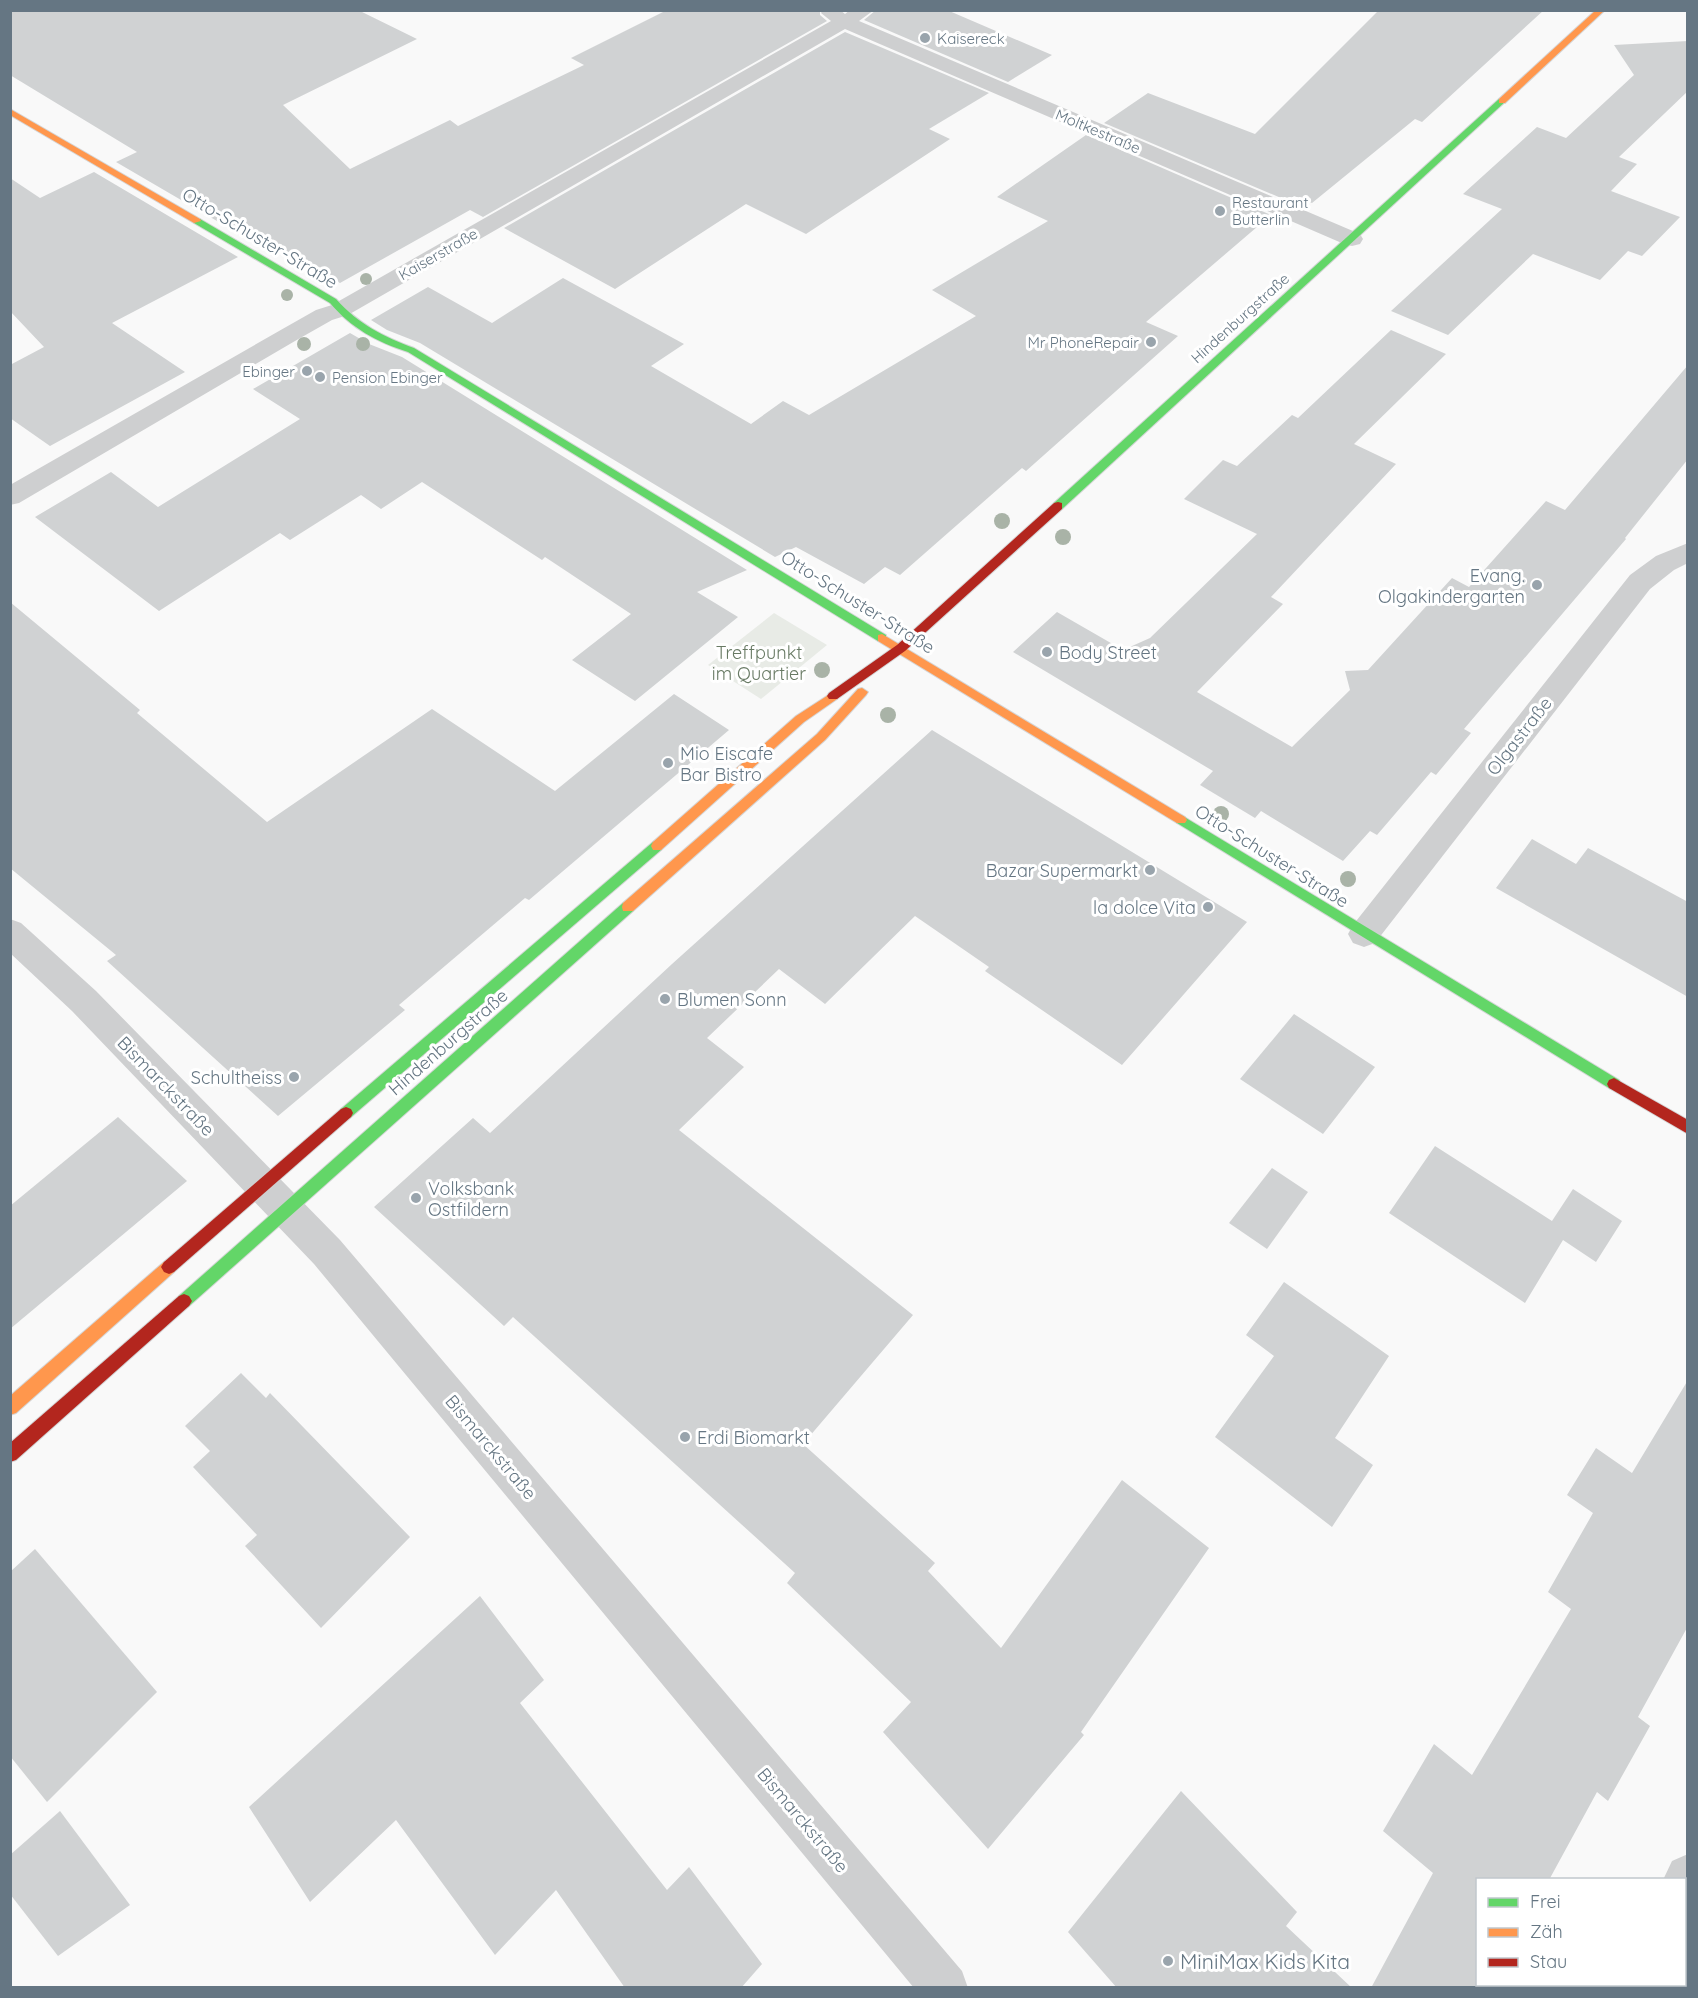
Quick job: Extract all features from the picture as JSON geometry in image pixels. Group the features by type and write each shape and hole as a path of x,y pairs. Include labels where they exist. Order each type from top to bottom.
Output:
{"main road":[{"name":"Hindenburgstraße","path":"10,1407 275,1197 821,737 901,648 1601,10"},
{"name":"Otto-Schuster-Straße","path":"10,111 333,301 346,318 381,340 411,350 901,648 1364,934 1688,1128"},
{"name":"Hindenburgstraße","path":"10,1454 172,1314 275,1197 676,830 800,719 901,648"}],"street":[{"name":"Kaiserstraße","path":"10,497 324,315 340,310 836,16 865,10"},
{"name":"Moltkestraße","path":"836,16 1352,239"},
{"name":"Olgastraße","path":"1364,934 1640,582 1657,568 1688,552"},
{"name":"Bismarckstraße","path":"10,932 84,1001 327,1252 945,1988"}],"green space":[{"name":"Treffpunkt im Quartier","path":"774,613 827,645 761,699 708,665"}],"building":[{"path":"10,10 358,10 417,39 283,105 350,169 450,120 458,126 584,65 571,58 667,10 820,10 820,15 827,21 483,217 470,210 340,283 269,241 260,246 116,162 137,152 10,75"},
{"path":"876,10 947,10 1052,55 1008,82 864,20"},
{"path":"1379,10 1544,10 1422,122 1415,119 1312,203 1294,196 1288,201 1104,123 1148,93 1255,134"},
{"path":"845,32 989,93 929,129 950,139 806,234 746,204 615,289 504,228"},
{"path":"1688,41 1688,91 1619,157 1637,164 1611,191 1680,217 1642,256 1628,251 1600,280 1533,254 1448,335 1391,311 1502,209 1463,194 1537,127 1566,138 1634,75 1614,45"},
{"path":"1086,135 1271,215 1146,322 1178,336 1026,471 1022,468 900,575 885,567 864,584 796,547 775,557 420,343 387,330 371,320 428,287 492,323 563,278 684,344 651,366 751,424 783,401 809,415 976,316 932,290 1048,221 997,197"},
{"path":"94,172 238,257 112,323 185,372 50,446 10,418 10,365 44,347 10,311 10,178 40,198"},
{"path":"1391,330 1446,354 1354,444 1396,464 1271,597 1283,604 1197,692 1292,747 1350,690 1345,671 1368,670 1452,578 1469,587 1546,501 1565,510 1688,365 1688,459 1626,539 1464,729 1471,733 1436,775 1431,772 1377,835 1370,831 1343,861 1261,811 1255,818 1200,785 1213,771 1013,652 1057,612 1123,650 1150,638 1257,534 1184,499 1223,460 1237,466 1292,415 1298,418"},
{"path":"350,333 369,344 402,357 747,570 697,592 738,617 635,701 572,660 631,614 545,557 542,560 422,482 381,509 361,495 290,540 280,533 159,611 35,517 111,472 158,507 300,419 253,389"},
{"path":"10,602 140,710 137,713 267,822 432,709 555,791 674,694 729,730 529,900 525,898 399,1005 405,1010 278,1116 107,961 116,955 10,868"},
{"path":"932,730 1247,922 1122,1065 985,971 989,967 915,916 825,1004 779,969 707,1038 744,1067 679,1130 913,1315 803,1444 935,1563 928,1571 1001,1648 1122,1480 1209,1548 1081,1732 1084,1735 988,1849 883,1732 911,1702 787,1583 795,1573 513,1317 504,1326 374,1207 473,1118 490,1133 672,964"},
{"path":"1532,839 1576,864 1588,848 1688,902 1688,997 1496,888"},
{"path":"1294,1014 1375,1067 1323,1134 1240,1079"},
{"path":"118,1117 187,1181 10,1329 10,1206"},
{"path":"1435,1146 1552,1221 1573,1189 1622,1221 1596,1262 1563,1240 1525,1303 1389,1213"},
{"path":"1272,1168 1308,1192 1267,1249 1229,1223"},
{"path":"1284,1282 1389,1356 1335,1438 1373,1465 1332,1527 1215,1437 1274,1356 1246,1335"},
{"path":"241,1373 266,1398 270,1393 410,1537 321,1628 245,1546 257,1535 193,1467 210,1451 185,1426"},
{"path":"1688,1380 1688,1626 1638,1717 1650,1726 1608,1801 1597,1792 1550,1878 1476,1878 1476,1986 1478,1988 1371,1988 1433,1873 1383,1831 1434,1744 1472,1775 1571,1609 1548,1592 1593,1513 1567,1495 1596,1448 1632,1473"},
{"path":"35,1549 157,1692 47,1802 10,1756 10,1572"},
{"path":"480,1596 544,1680 520,1703 667,1890 689,1867 762,1964 741,1988 625,1988 556,1890 495,1955 396,1820 310,1902 249,1807"},
{"path":"1181,1791 1297,1912 1286,1926 1352,1988 1117,1988 1068,1932"},
{"path":"60,1811 130,1905 58,1956 10,1894 10,1855"}],"traffic: fast":[{"path":"1058,506 1502,101"},
{"path":"197,221 333,301 358,325 389,342 411,350 882,638"},
{"path":"1181,820 1614,1084"},
{"path":"346,1113 657,846"},
{"path":"184,1301 628,907"}],"traffic: slow":[{"path":"1502,101 1601,10"},
{"path":"10,111 197,221"},
{"path":"882,638 1181,820"},
{"path":"628,907 821,737 862,692"},
{"path":"657,846 800,719 833,696"},
{"path":"10,1407 169,1267"}],"traffic: jam":[{"path":"833,696 901,648 1058,506"},
{"path":"1614,1084 1688,1128"},
{"path":"169,1267 346,1113"},
{"path":"10,1454 184,1301"}],"place":[{"name":"Kaisereck","path":"925,38"},
{"name":"Restaurant Butterlin","path":"1220,211"},
{"name":"Mr PhoneRepair","path":"1151,342"},
{"name":"Ebinger","path":"307,371"},
{"name":"Pension Ebinger","path":"320,377"},
{"name":"Evang. Olgakindergarten","path":"1537,585"},
{"name":"Body Street","path":"1047,652"},
{"name":"Mio Eiscafe Bar Bistro","path":"668,763"},
{"name":"Bazar Supermarkt","path":"1150,870"},
{"name":"la dolce Vita","path":"1208,907"},
{"name":"Blumen Sonn","path":"665,999"},
{"name":"Schultheiss","path":"294,1077"},
{"name":"Volksbank Ostfildern","path":"416,1198"},
{"name":"Erdi Biomarkt","path":"685,1437"},
{"name":"MiniMax Kids Kita","path":"1168,1961"}]}
